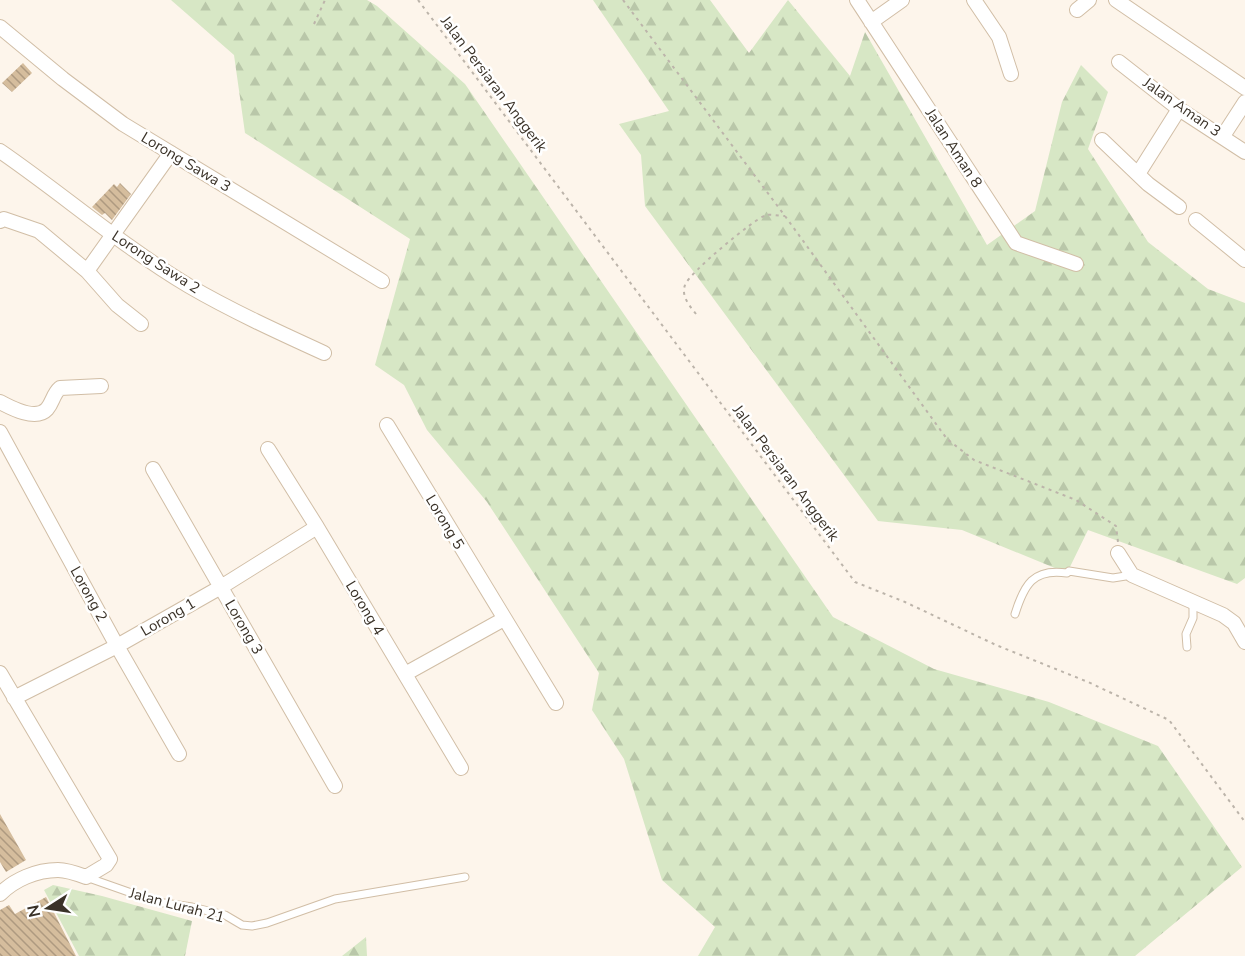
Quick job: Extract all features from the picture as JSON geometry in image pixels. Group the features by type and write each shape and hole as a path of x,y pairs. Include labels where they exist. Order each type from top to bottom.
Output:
{"street":[{"name":"Jalan Aman 8","path":"857,0 1016,243 1076,264"},
{"path":"871,22 902,0"},
{"path":"974,0 999,37 1011,74"},
{"path":"1077,10 1089,0"},
{"path":"1116,0 1245,88"},
{"name":"Lorong Sawa 3","path":"0,27 63,80 123,124 382,281"},
{"name":"Jalan Aman 3","path":"1119,62 1179,109 1245,152"},
{"path":"1222,136 1245,102"},
{"path":"1138,174 1179,109"},
{"path":"1102,140 1138,174 1179,207"},
{"name":"Lorong Sawa 2","path":"0,151 113,234 190,286 324,353"},
{"path":"87,271 171,153"},
{"path":"0,221 4,219 39,231 87,271 117,305 141,324"},
{"path":"1196,220 1245,260"},
{"path":"0,402 13,409 41,413 48,408 55,392 60,388 101,386"},
{"name":"Lorong 5","path":"387,424 556,704"},
{"name":"Lorong 2","path":"0,432 179,754"},
{"name":"Lorong 4","path":"268,449 461,768"},
{"name":"Lorong 3","path":"153,469 335,786"},
{"name":"Lorong 1","path":"14,698 117,646 221,587 317,527"},
{"path":"1118,554 1132,575 1223,615 1234,623 1245,642"},
{"path":"405,674 504,619"},
{"path":"0,673 108,853 110,861 87,877"},
{"name":"Jalan Lurah 21","path":"0,894 10,884 31,875 58,870 87,877"}],"lane":[{"path":"1016,614 1025,588 1036,577 1043,574 1069,571 1113,578 1132,575"},
{"path":"1187,647 1185,639 1193,618 1193,602"},
{"name":"Jalan Lurah 21","path":"87,877 157,902 214,912 225,915 242,925 252,926 335,899 465,877"}],"path":[{"path":"314,24 325,0"},
{"name":"Jalan Persiaran Anggerik","path":"418,0 855,582 905,602 996,645 1088,682 1169,720 1245,822"},
{"path":"623,0 785,216 947,439 974,460 1076,500 1116,526 1118,554"},
{"path":"696,314 685,299 685,285 695,270 732,239 766,215 785,216"}],"green space":[{"path":"171,0 367,0 377,6 465,84 833,617 934,669 1049,702 1158,746 1242,867 1135,956 698,956 715,927 662,880 624,759 592,710 599,673 487,502 427,430 404,385 375,365 410,239 245,133 234,55"},
{"path":"593,0 710,0 749,53 788,0 850,76 865,32 987,245 1035,211 1062,102 1081,65 1108,92 1088,149 1148,242 1208,289 1245,303 1245,578 1237,584 1088,530 1067,573 962,530 878,521 645,206 641,155 619,124 669,111"},
{"path":"53,885 192,921 185,956 79,956 44,890"},
{"path":"366,937 367,956 342,956"}],"building":[{"path":"23,63 32,73 12,92 2,83"},
{"path":"120,183 131,194 112,220 105,213 102,215 92,207 114,184 117,187"},
{"path":"0,814 26,860 6,872 0,862"},
{"path":"46,897 76,956 0,956 0,910 9,905 15,914"}]}
